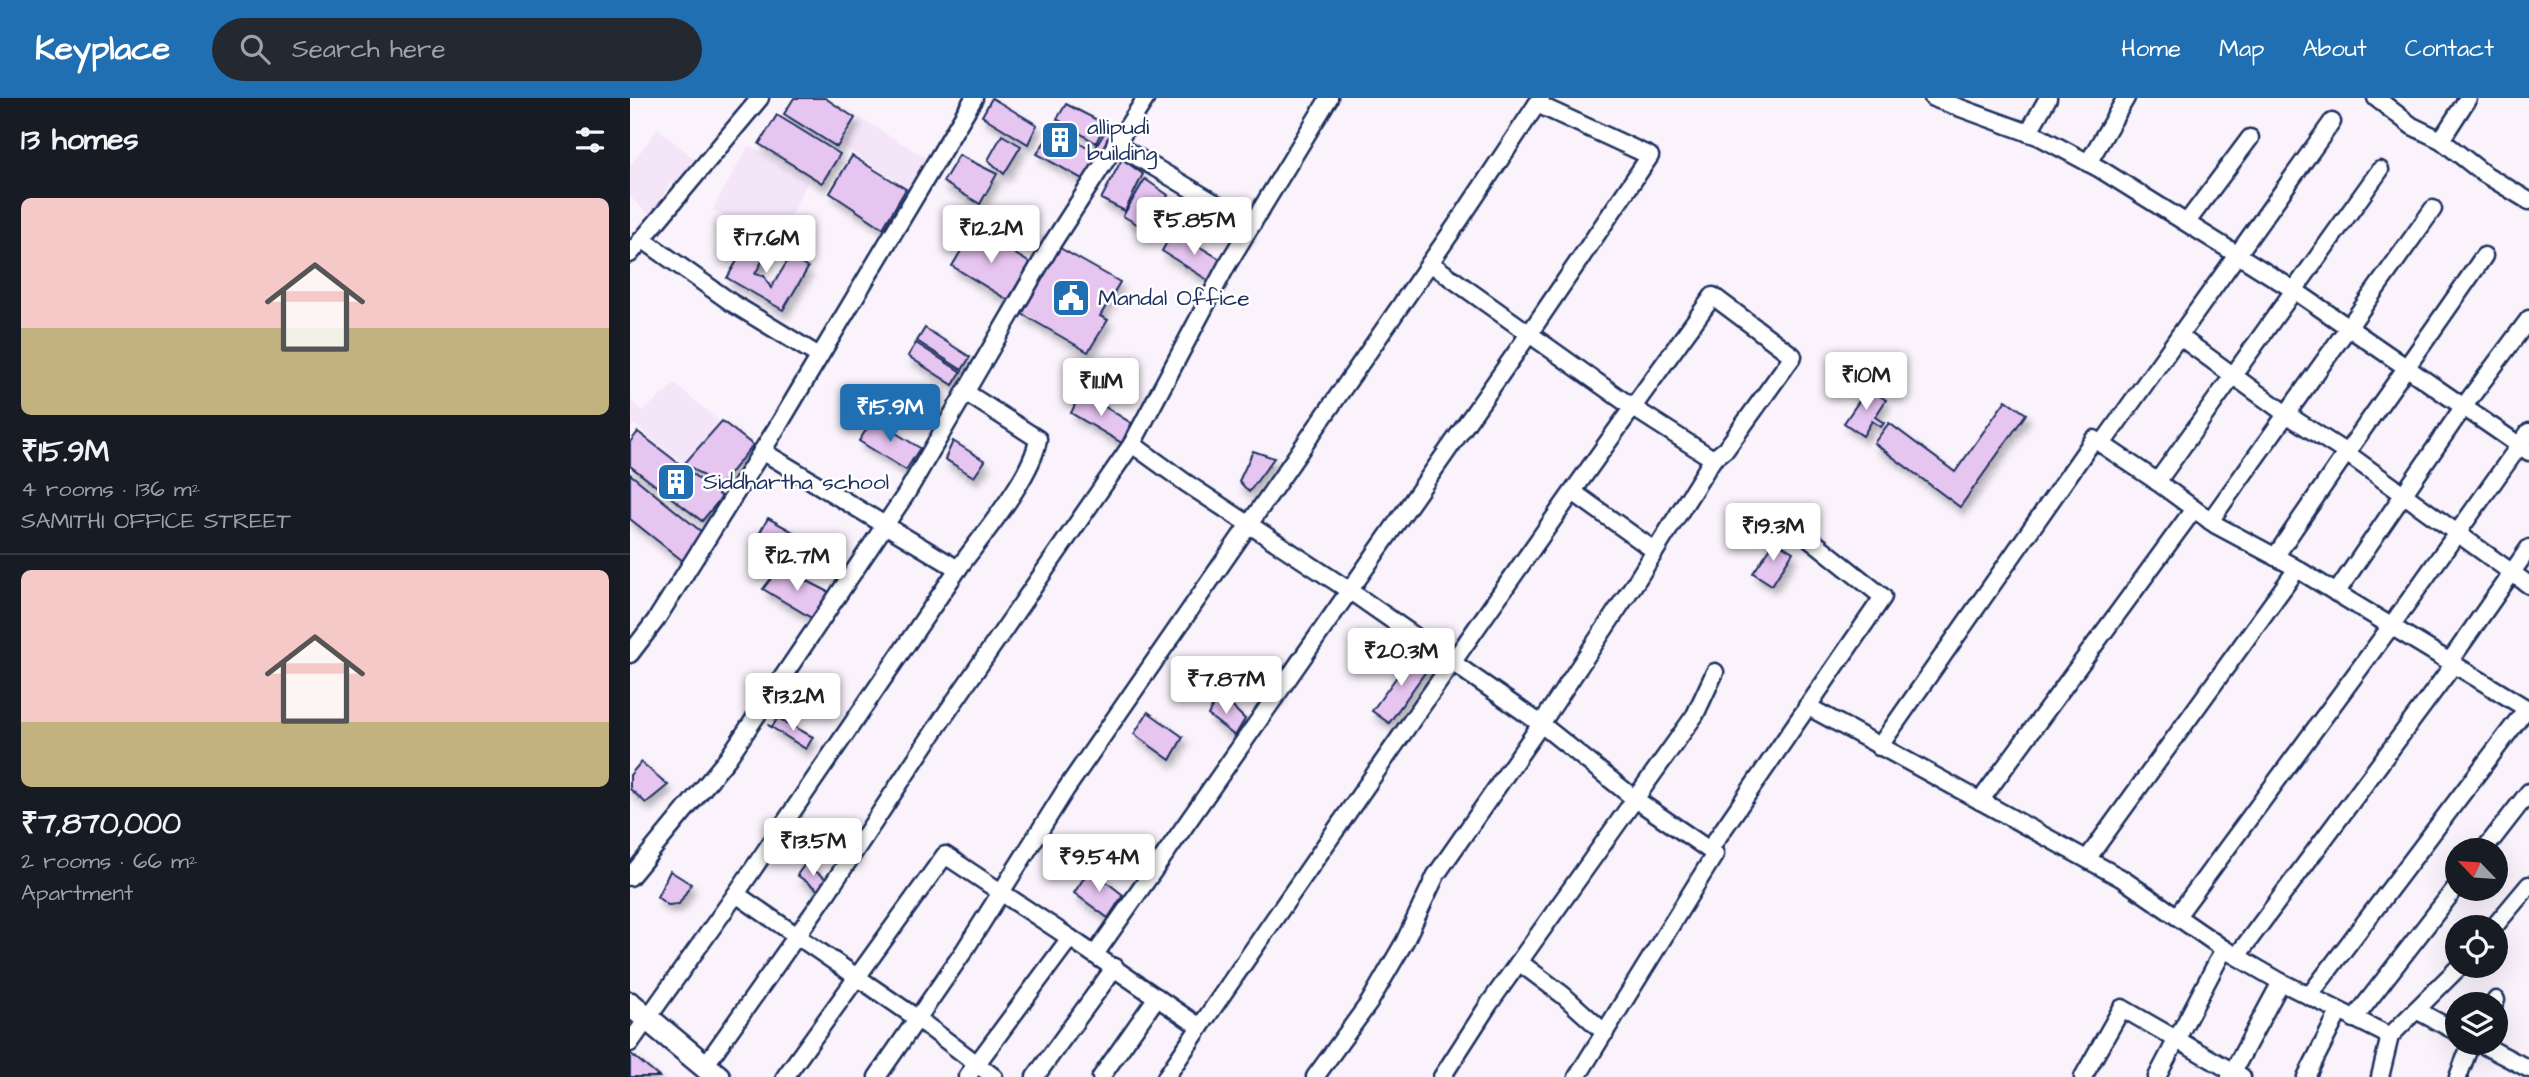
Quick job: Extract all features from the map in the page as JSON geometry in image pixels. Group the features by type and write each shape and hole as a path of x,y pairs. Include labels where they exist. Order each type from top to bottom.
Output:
{"street":[{"path":"630,254 760,98"},
{"path":"630,654 656,620 762,451 974,98"},
{"path":"630,877 728,758 824,618 906,494 1053,242 1146,98"},
{"path":"630,1004 713,1074 798,934 1132,444 1227,265 1329,98"},
{"path":"1933,98 1959,102 2088,163 2238,253 2464,406 2526,443 2177,916"},
{"path":"2028,133 2048,98"},
{"path":"2088,163 2126,98"},
{"path":"2376,98 2412,126 2441,139 2483,173 2526,192"},
{"path":"2441,139 2468,98"},
{"path":"877,1077 1001,894 1066,789 1539,101 1650,156 1529,334 1096,953"},
{"path":"2102,444 2332,122"},
{"path":"2187,222 2250,138"},
{"path":"1115,144 1252,225"},
{"path":"2157,482 2380,170"},
{"path":"2210,521 2434,209"},
{"path":"642,239 732,303 819,356"},
{"path":"2275,557 2345,452 2408,367 2483,256"},
{"path":"1430,263 1632,407 1713,458"},
{"path":"1166,1077 1451,660 1713,296 1793,356 1726,449 1713,458 1541,723 1436,875 1405,941 1369,1003 1315,1077"},
{"path":"2336,593 2464,406 2529,319"},
{"path":"2179,337 2458,532 2529,585"},
{"path":"630,1043 736,894 1022,477 1036,452 1038,439 965,392"},
{"path":"1879,747 2094,439 2210,521 2297,569 2452,663 2526,703 2309,996"},
{"path":"1132,444 1541,723 1635,799 1715,854 1577,1077"},
{"path":"762,451 958,569"},
{"path":"1573,492 1655,551"},
{"path":"1980,801 2194,509"},
{"path":"1709,850 1883,597 1794,526"},
{"path":"2157,1077 2231,953 2452,663 2529,548"},
{"path":"2087,859 2297,569"},
{"path":"1442,1077 1518,962 1695,715 1715,672"},
{"path":"1807,706 2121,877 2231,953 2281,982 2390,1036"},
{"path":"2493,838 2529,792"},
{"path":"785,1077 945,855 1001,894 1096,953 1200,1027"},
{"path":"2504,915 2529,886"},
{"path":"736,894 798,934 918,1019 972,1070 994,1077"},
{"path":"2306,1077 2347,1016 2445,900"},
{"path":"972,1070 1070,937"},
{"path":"1518,962 1563,995 1605,1033"},
{"path":"1035,1077 1115,967"},
{"path":"2380,1077 2390,1036 2447,978"},
{"path":"2083,1077 2123,1008 2235,1075 2281,982"},
{"path":"1101,1077 1157,997"},
{"path":"2416,1010 2445,1025"},
{"path":"2458,1077 2466,1055"},
{"path":"2502,1055 2526,1068"}],"shaded area":[{"path":"860,118 928,159 910,188 842,146"},
{"path":"658,128 695,160 676,188 670,182 649,215 630,197 630,166"},
{"path":"749,145 808,181 775,244 752,231 749,234 713,209"},
{"path":"1001,209 1043,237 1034,260 990,229"},
{"path":"675,384 720,422 685,463 634,424 630,429 630,400 643,411"}],"building":[{"path":"794,98 825,98 855,118 837,147 784,114"},
{"path":"992,98 1037,125 1028,144 982,116"},
{"path":"1066,104 1105,124 1096,143 1057,119"},
{"path":"777,115 840,154 822,183 759,144"},
{"name":"allipudi building","path":"1054,127 1100,155 1084,180 1037,154"},
{"path":"1106,130 1116,135 1104,152 1096,147"},
{"path":"1002,135 1021,146 1004,174 988,160"},
{"path":"959,155 997,174 980,204 943,182"},
{"path":"852,156 906,189 883,228 830,193"},
{"path":"1122,159 1143,174 1125,211 1101,199"},
{"path":"1145,179 1168,195 1151,232 1123,216"},
{"path":"974,229 1030,263 1008,300 952,266"},
{"path":"1173,231 1225,262 1214,284 1162,251"},
{"path":"752,235 770,247 755,274 764,276 771,288 790,257 808,268 783,310 727,278"},
{"name":"Mandal Office","path":"1060,248 1120,282 1100,316 1108,320 1088,352 1022,314"},
{"path":"925,328 970,357 962,370 917,341"},
{"path":"916,343 961,372 953,385 908,356"},
{"path":"1868,388 1886,400 1875,417 1884,423 1881,427 1872,421 1863,436 1844,423"},
{"path":"1081,392 1131,423 1122,443 1071,413"},
{"path":"2006,400 2026,414 1960,507 1874,443 1889,423 1955,472"},
{"path":"873,419 920,448 906,470 859,441"},
{"path":"722,421 753,445 719,487 685,463"},
{"name":"Siddhartha school","path":"638,432 722,497 702,521 630,466 630,442"},
{"path":"953,441 985,461 974,477 945,459"},
{"path":"1253,451 1274,458 1249,492 1239,481"},
{"path":"630,474 708,537 683,561 630,519"},
{"path":"768,518 797,534 782,559 754,543"},
{"path":"1775,541 1793,552 1772,585 1753,573"},
{"path":"780,567 829,592 815,620 763,589"},
{"path":"1414,653 1431,664 1389,723 1372,711"},
{"path":"1219,694 1245,719 1235,736 1208,715"},
{"path":"1148,712 1183,737 1170,760 1134,734"},
{"path":"778,718 813,737 806,749 768,725 772,727"},
{"path":"641,762 668,785 646,803 630,789 630,775"},
{"path":"805,864 829,881 821,892 797,875"},
{"path":"1090,869 1123,895 1108,918 1074,893"},
{"path":"670,871 691,884 679,904 668,905 657,897"},
{"path":"630,1053 659,1077 630,1077"}],"place":[{"name":"allipudi building","path":"1060,140"},
{"name":"Mandal Office","path":"1071,298"},
{"name":"Siddhartha school","path":"676,482"}]}
